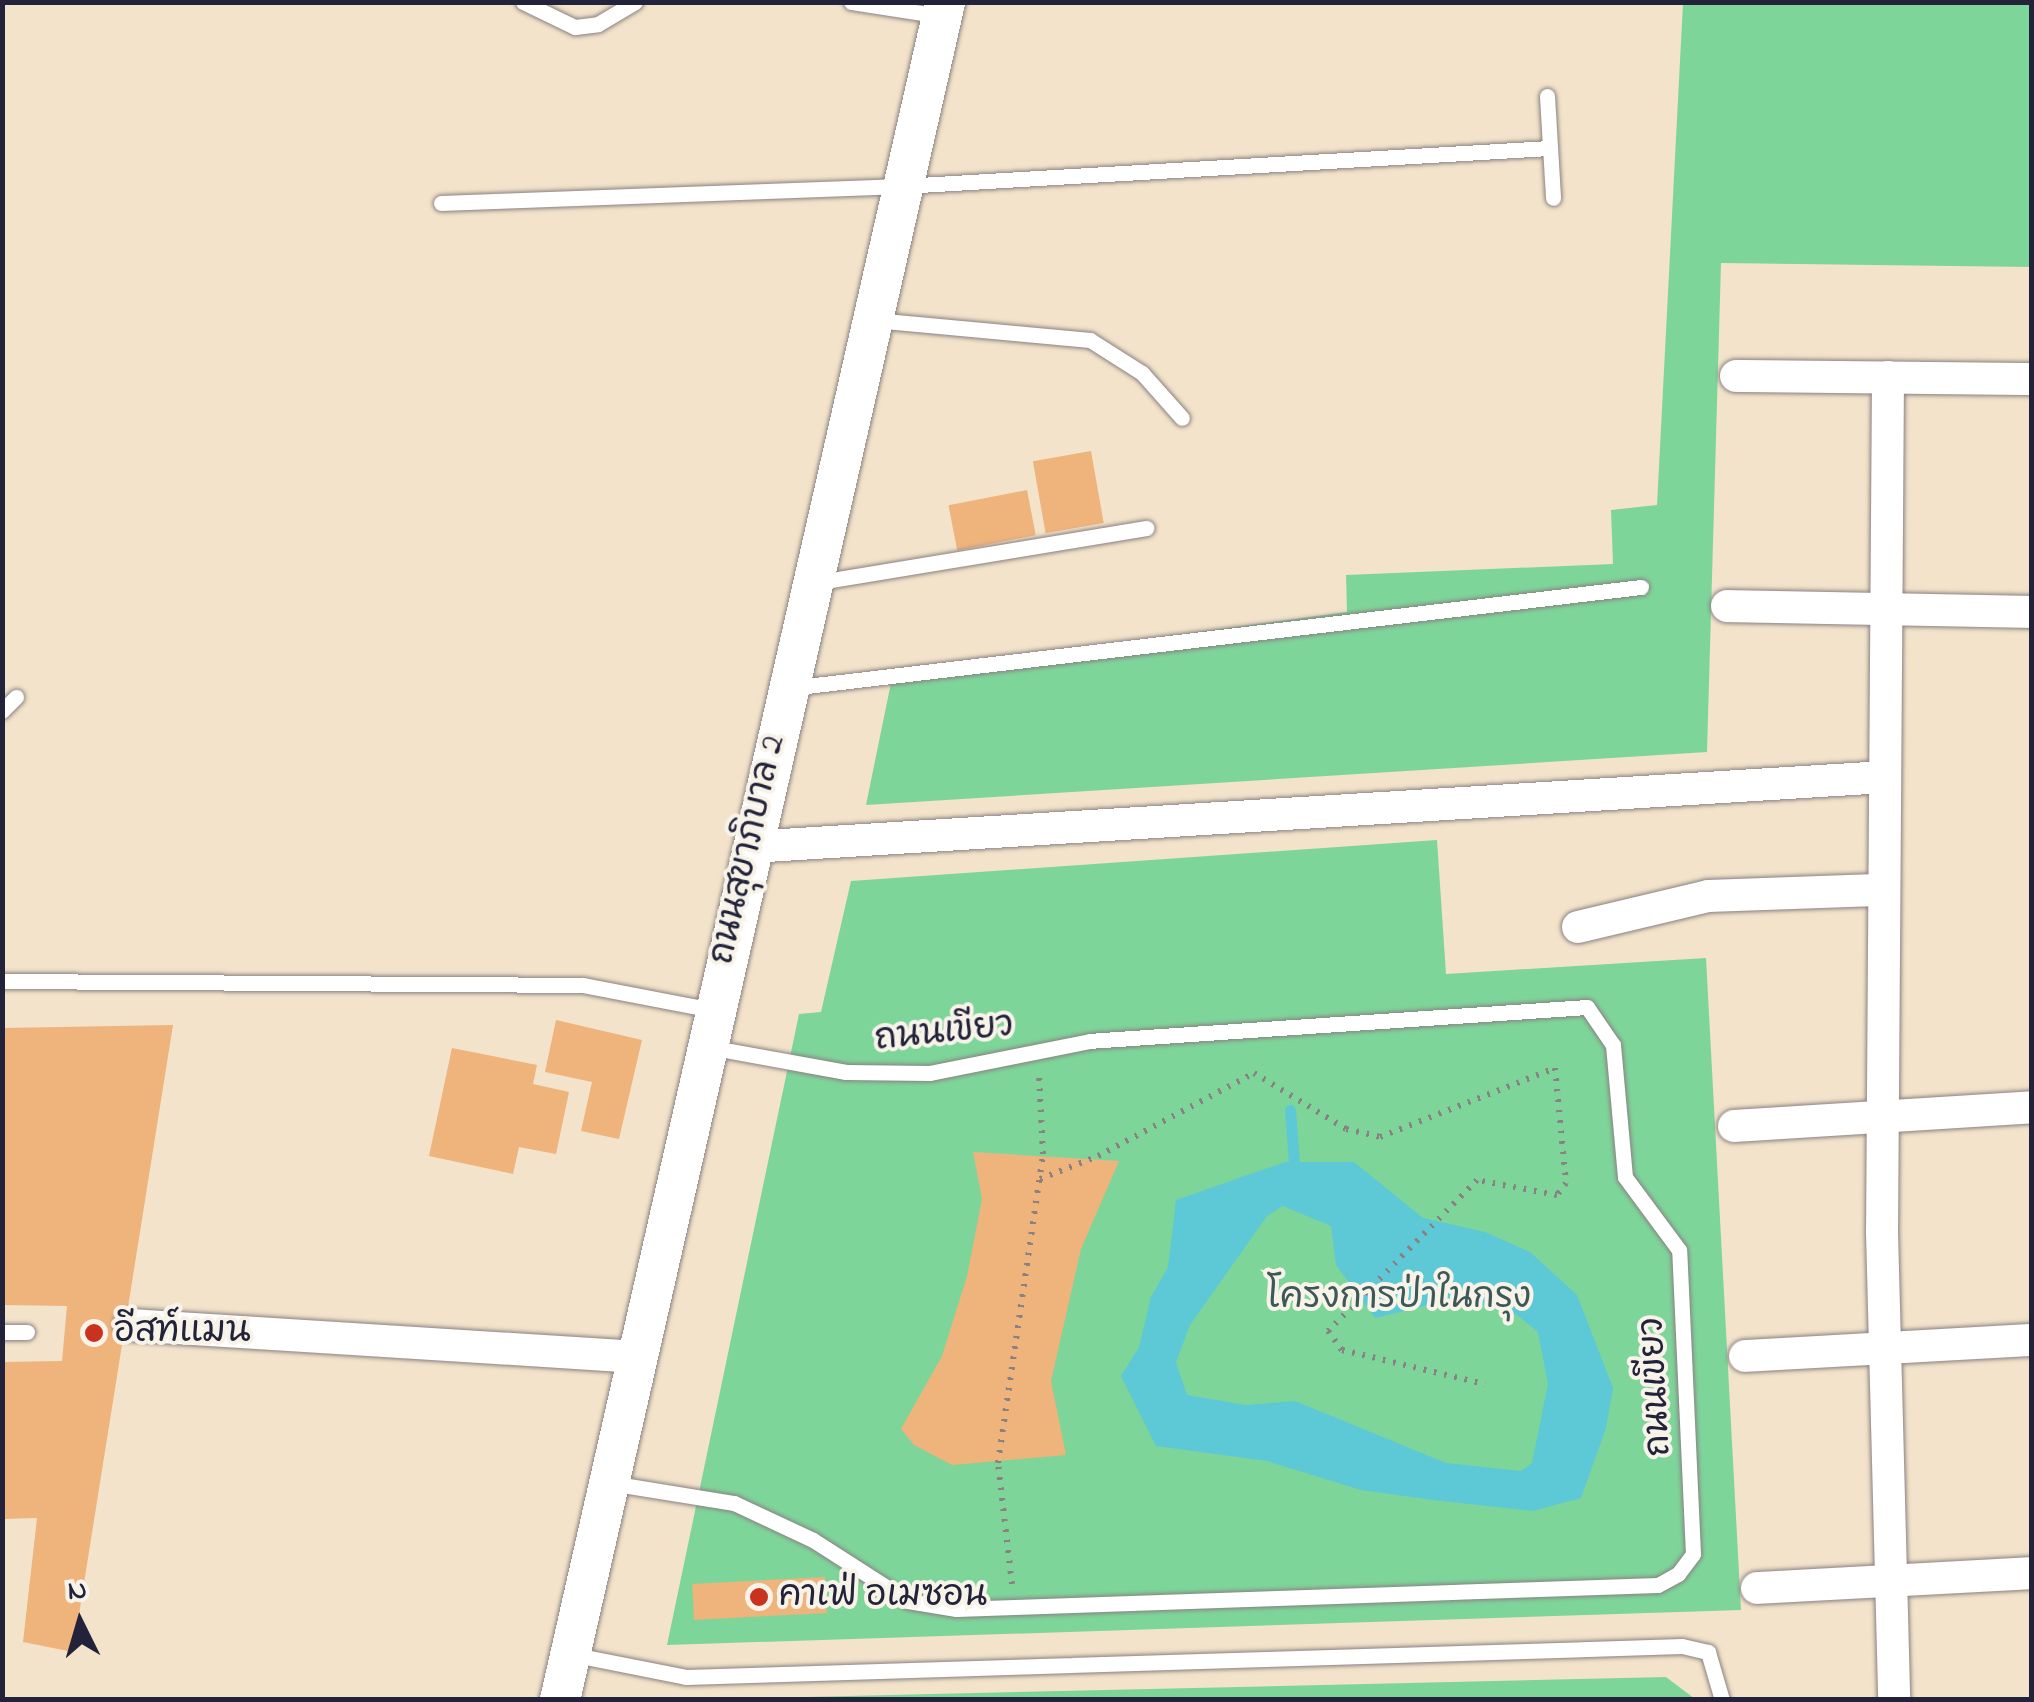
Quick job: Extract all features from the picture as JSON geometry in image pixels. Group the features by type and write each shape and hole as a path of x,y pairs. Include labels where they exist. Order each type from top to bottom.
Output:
{"street":[{"name":"ถนนสุขาภิบาล 2","path":"560,1700 750,846 943,9"},
{"path":"1736,376 2032,378"},
{"path":"1888,377 1883,1116 1894,1700"},
{"path":"1727,606 2032,612"},
{"path":"750,846 1884,777"},
{"path":"1578,926 1708,896 1884,890"},
{"path":"1734,1126 2032,1106"},
{"path":"130,1324 638,1357"},
{"path":"1745,1356 2032,1340"},
{"path":"1757,1588 2032,1573"}],"lane":[{"path":"523,2 575,27 598,24 635,2"},
{"path":"851,2 943,9"},
{"path":"1547,96 1554,198"},
{"path":"441,202 902,186 1550,148"},
{"path":"870,320 1090,340 1142,373 1182,418"},
{"path":"810,584 1146,528"},
{"path":"786,688 1641,587"},
{"path":"2,711 16,697"},
{"name":"ถนนเขียว","path":"2,982 582,985 846,1072 930,1073 1090,1041 1588,1008 1613,1045 1625,1178 1679,1250 1693,1554 1678,1574 1658,1585 1141,1599 1015,1610 908,1601 774,1518 734,1503 610,1483"},
{"path":"2,1332 27,1332"},
{"path":"570,1654 686,1677 1682,1646 1708,1652 1722,1700"}],"path":[{"path":"1015,1610 998,1463 1040,1179 1043,1116 1036,1054"},
{"path":"1040,1179 1098,1156 1254,1073 1346,1129 1380,1137 1555,1068 1566,1183 1556,1195 1477,1180 1328,1332 1342,1350 1485,1384"}],"green space":[{"path":"1683,3 2031,3 2031,267 1721,263 1707,752 866,805 893,673 1347,612 1346,575 1613,564 1611,510 1657,505"},
{"name":"โครงการป่าในกรุง","path":"1437,840 1446,974 1706,958 1741,1610 667,1645 799,1014 821,1012 851,881"},
{"path":"1666,1677 1695,1699 718,1699"}],"water":[{"path":"1285,1162 1354,1162 1423,1218 1485,1232 1530,1252 1577,1295 1613,1388 1606,1428 1581,1498 1533,1511 1433,1500 1361,1490 1267,1461 1156,1446 1121,1376 1139,1347 1151,1297 1168,1267 1176,1200","holes":["1283,1206 1331,1226 1336,1265 1375,1318 1458,1298 1517,1315 1538,1332 1548,1384 1532,1463 1521,1471 1446,1463 1295,1401 1246,1405 1187,1395 1176,1362 1190,1325 1267,1216"]}],"building":[{"path":"1091,451 1104,523 1046,533 1033,461"},
{"path":"1027,490 1036,535 957,550 948,505"},
{"path":"556,1020 642,1040 619,1139 581,1131 592,1082 545,1072"},
{"name":"อีสท์แมน","path":"173,1025 73,1652 23,1642 37,1518 2,1519 2,1362 62,1361 67,1306 2,1305 2,1028"},
{"path":"452,1048 537,1065 533,1084 569,1092 556,1154 519,1147 513,1174 429,1156"},
{"path":"973,1152 1119,1161 1081,1249 1051,1381 1066,1455 952,1465 914,1445 901,1429 942,1356 967,1276 982,1199"},
{"name":"คาเฟ่ อเมซอน","path":"825,1577 827,1613 694,1620 692,1584"}],"waterway":[{"path":"1290,1110 1294,1162"}],"place":[{"name":"อีสท์แมน","path":"94,1333"},
{"name":"คาเฟ่ อเมซอน","path":"759,1597"}]}
